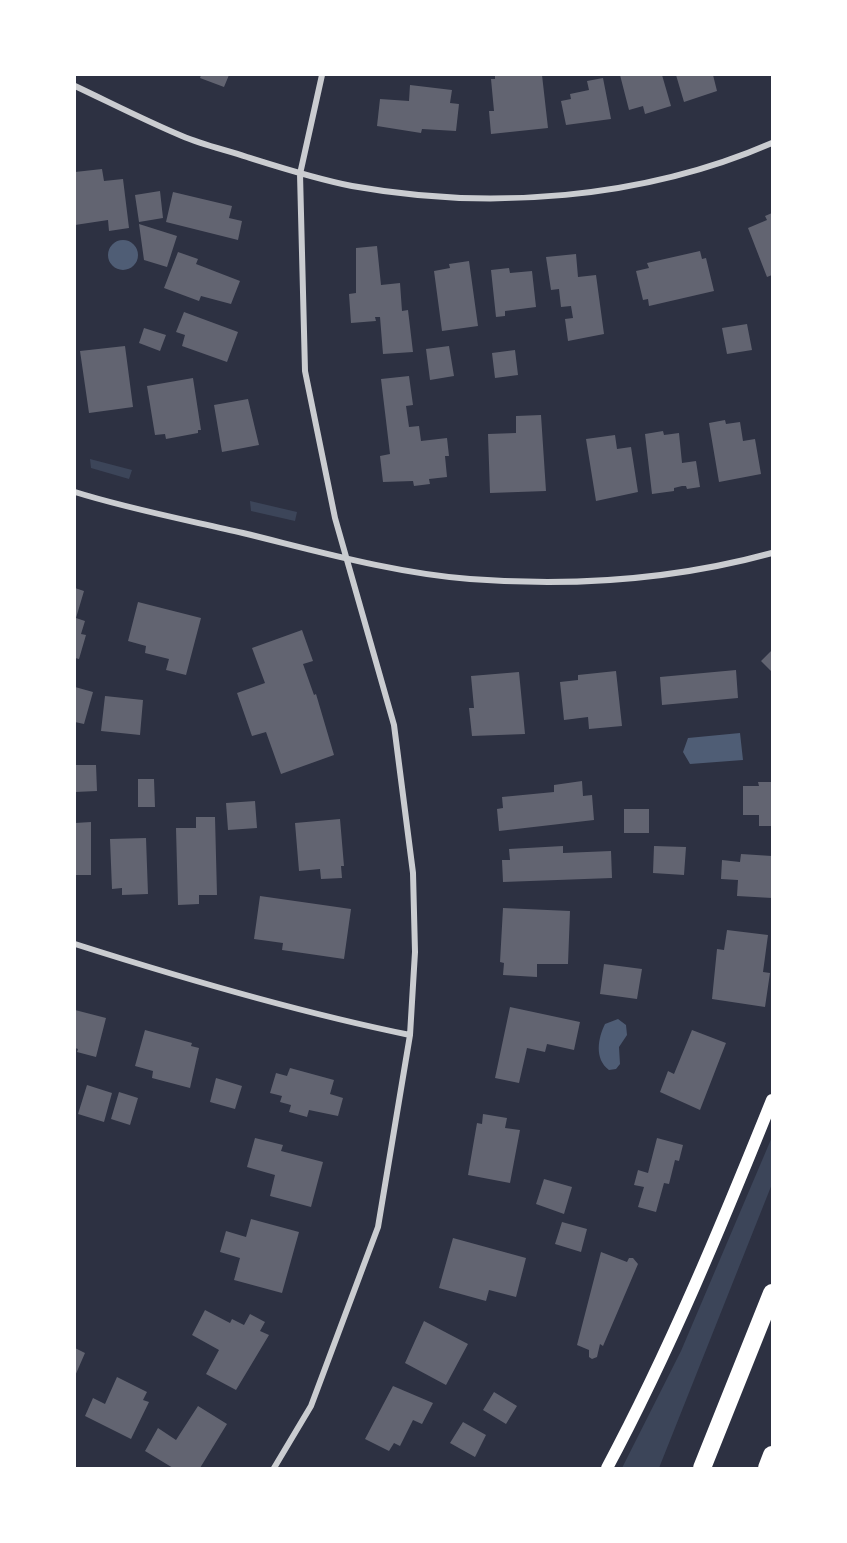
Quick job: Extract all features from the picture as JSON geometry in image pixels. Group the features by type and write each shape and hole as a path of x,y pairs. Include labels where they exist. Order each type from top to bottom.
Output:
{"highway":[{"path":"745,1363 772,1278"},
{"path":"702,1468 772,1293"},
{"path":"767,1468 772,1455"}],"main road":[{"path":"607,1468 629,1427 726,1214 772,1100"}],"street":[{"path":"274,1468 311,1406 378,1227 410,1035 416,952 413,873 394,725 335,518 305,371 300,174 322,75"},
{"path":"75,86 184,137 300,174 353,186 434,196 509,198 613,188 693,171 772,143"},
{"path":"75,492 346,558 469,579 583,583 667,576 727,565 772,553"},
{"path":"75,944 157,970 410,1035"}],"shaded area":[{"path":"123,240 134,244 138,255 134,266 123,270 112,266 108,255 112,244"},
{"path":"90,459 132,470 129,479 91,468"},
{"path":"250,501 297,512 295,521 251,511"},
{"path":"740,733 743,760 690,764 683,752 688,738"},
{"path":"618,1019 626,1025 627,1035 619,1047 620,1064 616,1069 609,1070 601,1060 599,1042 605,1024"},
{"path":"772,1137 772,1184 659,1468 622,1468 681,1351"}],"building":[{"path":"201,75 229,75 224,87 200,78"},
{"path":"495,75 542,75 548,128 491,134 489,111 494,111 491,79 495,79"},
{"path":"620,75 662,75 671,106 645,114 643,106 629,110"},
{"path":"676,75 713,75 717,91 684,102"},
{"path":"603,78 611,119 566,125 561,101 571,99 570,94 589,90 587,81"},
{"path":"410,85 452,90 450,103 459,104 456,131 422,129 421,133 377,126 380,99 409,101"},
{"path":"102,169 104,181 123,179 129,228 109,231 108,220 75,225 75,172"},
{"path":"160,191 163,218 139,222 135,195"},
{"path":"173,192 232,206 229,218 242,221 238,240 166,222"},
{"path":"772,213 772,275 767,277 748,228 767,220 765,216"},
{"path":"139,224 177,236 167,267 144,260"},
{"path":"377,246 381,285 400,283 402,311 408,310 413,352 383,354 380,317 375,317 376,321 351,323 349,294 356,293 356,248"},
{"path":"700,251 702,259 706,258 714,291 649,306 648,299 643,300 636,271 649,268 647,263"},
{"path":"178,252 198,259 196,264 240,281 231,304 201,296 199,301 164,288"},
{"path":"576,254 578,277 596,275 604,334 568,341 565,319 573,318 571,306 561,307 559,289 551,290 546,257"},
{"path":"469,261 478,326 442,331 434,271 450,268 449,264"},
{"path":"509,268 510,273 532,271 536,307 505,311 505,316 496,317 491,270"},
{"path":"184,312 238,332 227,362 182,346 185,335 176,332"},
{"path":"747,324 752,350 727,354 722,328"},
{"path":"144,328 166,335 160,351 139,343"},
{"path":"125,346 133,407 89,413 80,351"},
{"path":"449,346 454,376 430,380 426,349"},
{"path":"515,350 518,375 495,378 492,353"},
{"path":"409,376 413,405 406,406 409,427 419,426 421,441 447,438 449,456 445,456 447,477 429,479 430,484 414,486 413,481 383,482 380,456 390,454 381,379"},
{"path":"193,378 201,430 198,430 198,433 166,439 165,434 155,435 147,386"},
{"path":"248,399 259,445 222,452 214,405"},
{"path":"541,415 546,491 490,493 488,434 516,433 516,416"},
{"path":"725,420 726,424 740,422 743,441 755,439 761,474 719,482 709,423"},
{"path":"663,431 664,435 679,433 682,463 696,461 700,487 687,489 686,486 682,486 674,488 674,491 652,494 645,434"},
{"path":"615,435 617,449 631,447 638,492 596,501 586,439"},
{"path":"75,588 84,591 76,618 85,621 81,634 86,635 79,659 75,658"},
{"path":"138,602 201,618 186,675 166,670 169,659 145,653 146,646 128,641"},
{"path":"302,630 313,661 303,664 314,695 316,694 334,755 281,774 266,732 252,736 237,693 265,683 252,648"},
{"path":"772,650 772,672 761,661"},
{"path":"736,670 738,698 662,705 660,677"},
{"path":"616,671 622,726 589,729 588,717 564,720 560,682 578,680 578,675"},
{"path":"519,672 525,734 472,736 469,708 474,708 471,676"},
{"path":"75,687 93,692 84,724 75,722"},
{"path":"105,696 143,700 140,735 101,731"},
{"path":"75,765 96,765 97,791 75,792"},
{"path":"138,779 154,779 155,807 138,807"},
{"path":"582,781 583,796 592,795 594,820 499,831 497,809 503,808 502,797 554,792 554,785"},
{"path":"758,782 772,782 772,826 759,826 759,815 743,815 743,786 759,786"},
{"path":"255,801 257,828 228,830 226,803"},
{"path":"624,809 649,809 649,833 624,833"},
{"path":"196,817 215,817 217,895 199,895 199,904 178,905 176,828 196,828"},
{"path":"340,819 344,866 341,866 342,878 321,879 320,869 299,871 295,823"},
{"path":"91,822 91,875 75,875 75,823"},
{"path":"146,838 148,894 122,895 122,888 112,889 110,839"},
{"path":"563,846 563,853 611,851 612,878 503,882 502,860 510,860 509,849"},
{"path":"654,846 686,847 684,875 653,873"},
{"path":"741,854 772,856 772,898 737,896 738,880 721,879 722,860 740,862"},
{"path":"260,896 351,909 344,959 282,950 283,943 254,939"},
{"path":"503,908 570,911 568,964 537,964 537,977 503,975 504,963 500,962"},
{"path":"727,930 768,935 763,972 770,973 765,1007 712,999 717,949 724,950"},
{"path":"604,964 642,969 637,999 600,994"},
{"path":"510,1007 580,1022 574,1050 547,1044 545,1052 527,1048 519,1083 495,1078"},
{"path":"75,1010 106,1018 96,1057 77,1052 78,1049 75,1048"},
{"path":"145,1030 192,1043 191,1046 199,1048 190,1088 152,1078 153,1071 135,1066"},
{"path":"692,1030 726,1043 700,1110 660,1092 668,1071 674,1074"},
{"path":"290,1068 334,1080 330,1094 343,1098 338,1116 309,1110 307,1117 289,1112 291,1105 280,1102 282,1096 270,1093 276,1073 287,1076"},
{"path":"216,1078 242,1086 235,1109 210,1102"},
{"path":"87,1085 112,1093 104,1122 78,1114"},
{"path":"119,1092 138,1098 130,1125 111,1119"},
{"path":"483,1114 507,1118 505,1128 520,1130 510,1183 468,1175 477,1123 482,1124"},
{"path":"255,1138 283,1145 281,1151 323,1162 311,1207 270,1196 275,1175 247,1167"},
{"path":"657,1138 683,1145 679,1161 675,1160 669,1184 664,1183 656,1212 638,1207 644,1187 634,1185 638,1170 648,1173"},
{"path":"544,1179 572,1187 564,1214 536,1204"},
{"path":"251,1219 299,1232 282,1293 234,1280 240,1258 220,1252 226,1231 246,1237"},
{"path":"562,1222 587,1229 581,1252 555,1244"},
{"path":"453,1238 526,1258 516,1297 489,1290 486,1301 439,1288"},
{"path":"601,1252 627,1262 629,1258 633,1258 638,1264 603,1346 600,1344 597,1357 592,1359 589,1357 589,1350 577,1345"},
{"path":"205,1310 230,1323 232,1319 244,1325 250,1314 265,1322 260,1331 269,1335 236,1390 206,1374 219,1350 192,1335"},
{"path":"424,1321 468,1344 446,1385 405,1363"},
{"path":"75,1348 85,1353 75,1376"},
{"path":"117,1377 147,1392 143,1400 149,1402 131,1439 85,1416 93,1398 105,1404"},
{"path":"393,1386 433,1403 422,1424 413,1420 400,1446 394,1443 389,1451 365,1439"},
{"path":"494,1392 517,1406 506,1424 483,1410"},
{"path":"198,1406 227,1424 200,1468 173,1468 145,1451 158,1428 176,1440"},
{"path":"463,1422 486,1435 475,1457 450,1443"}]}
